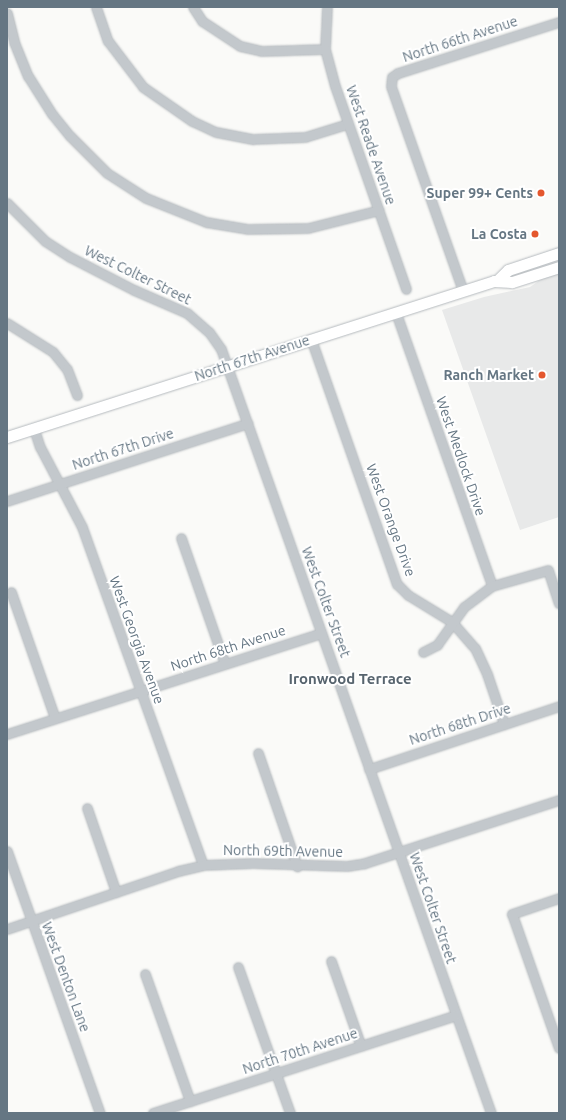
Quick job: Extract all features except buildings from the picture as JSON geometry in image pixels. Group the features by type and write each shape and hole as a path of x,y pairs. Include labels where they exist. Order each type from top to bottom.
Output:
{"main road":[{"name":"North 67th Avenue","path":"7,437 498,280 508,270 559,253"},
{"name":"North 67th Avenue","path":"498,280 512,282 559,267"}],"street":[{"path":"96,7 108,41 143,87 192,121 216,132 261,140 305,138 348,124"},
{"path":"193,7 202,21 240,46 261,51 325,49"},
{"name":"West Reade Avenue","path":"327,7 325,49 348,124 406,289"},
{"path":"7,13 14,42 28,76 52,114 107,173 146,198 206,222 248,229 308,228 379,210"},
{"name":"North 66th Avenue","path":"462,292 391,86 392,77 398,73 559,22"},
{"name":"West Colter Street","path":"7,203 45,241 70,257 134,290 178,307 192,317 215,339 227,366 248,424 491,1113"},
{"name":"West Medlock Drive","path":"396,313 492,586"},
{"path":"7,323 53,352 67,368 77,395"},
{"name":"West Orange Drive","path":"311,340 397,584 408,595 452,622 475,648 487,674 504,724"},
{"name":"North 67th Drive","path":"7,501 248,424"},
{"name":"West Georgia Avenue","path":"34,429 40,447 61,484 82,527 203,865"},
{"path":"181,538 226,664"},
{"path":"423,652 437,645 452,622 474,598 492,586 548,570 559,603"},
{"path":"11,592 55,718"},
{"name":"North 68th Avenue","path":"7,734 322,633"},
{"name":"North 68th Drive","path":"369,769 559,706"},
{"path":"258,753 297,866"},
{"name":"North 69th Avenue","path":"7,929 178,871 203,865 253,863 297,866 347,866 399,853 559,800"},
{"path":"87,808 116,892"},
{"name":"West Denton Lane","path":"7,851 100,1113"},
{"path":"559,898 512,914 559,1048"},
{"path":"331,961 361,1046"},
{"path":"238,966 290,1113"},
{"path":"145,974 190,1101"},
{"name":"North 70th Avenue","path":"153,1113 456,1015"}],"shaded area":[{"path":"559,273 559,517 520,530 442,310 484,297 530,287 549,274"}],"place":[{"name":"Super 99+ Cents","path":"541,193"},
{"name":"La Costa","path":"535,234"},
{"name":"Ranch Market","path":"542,375"}],"district":[{"name":"Ironwood Terrace","path":"350,679"}]}
